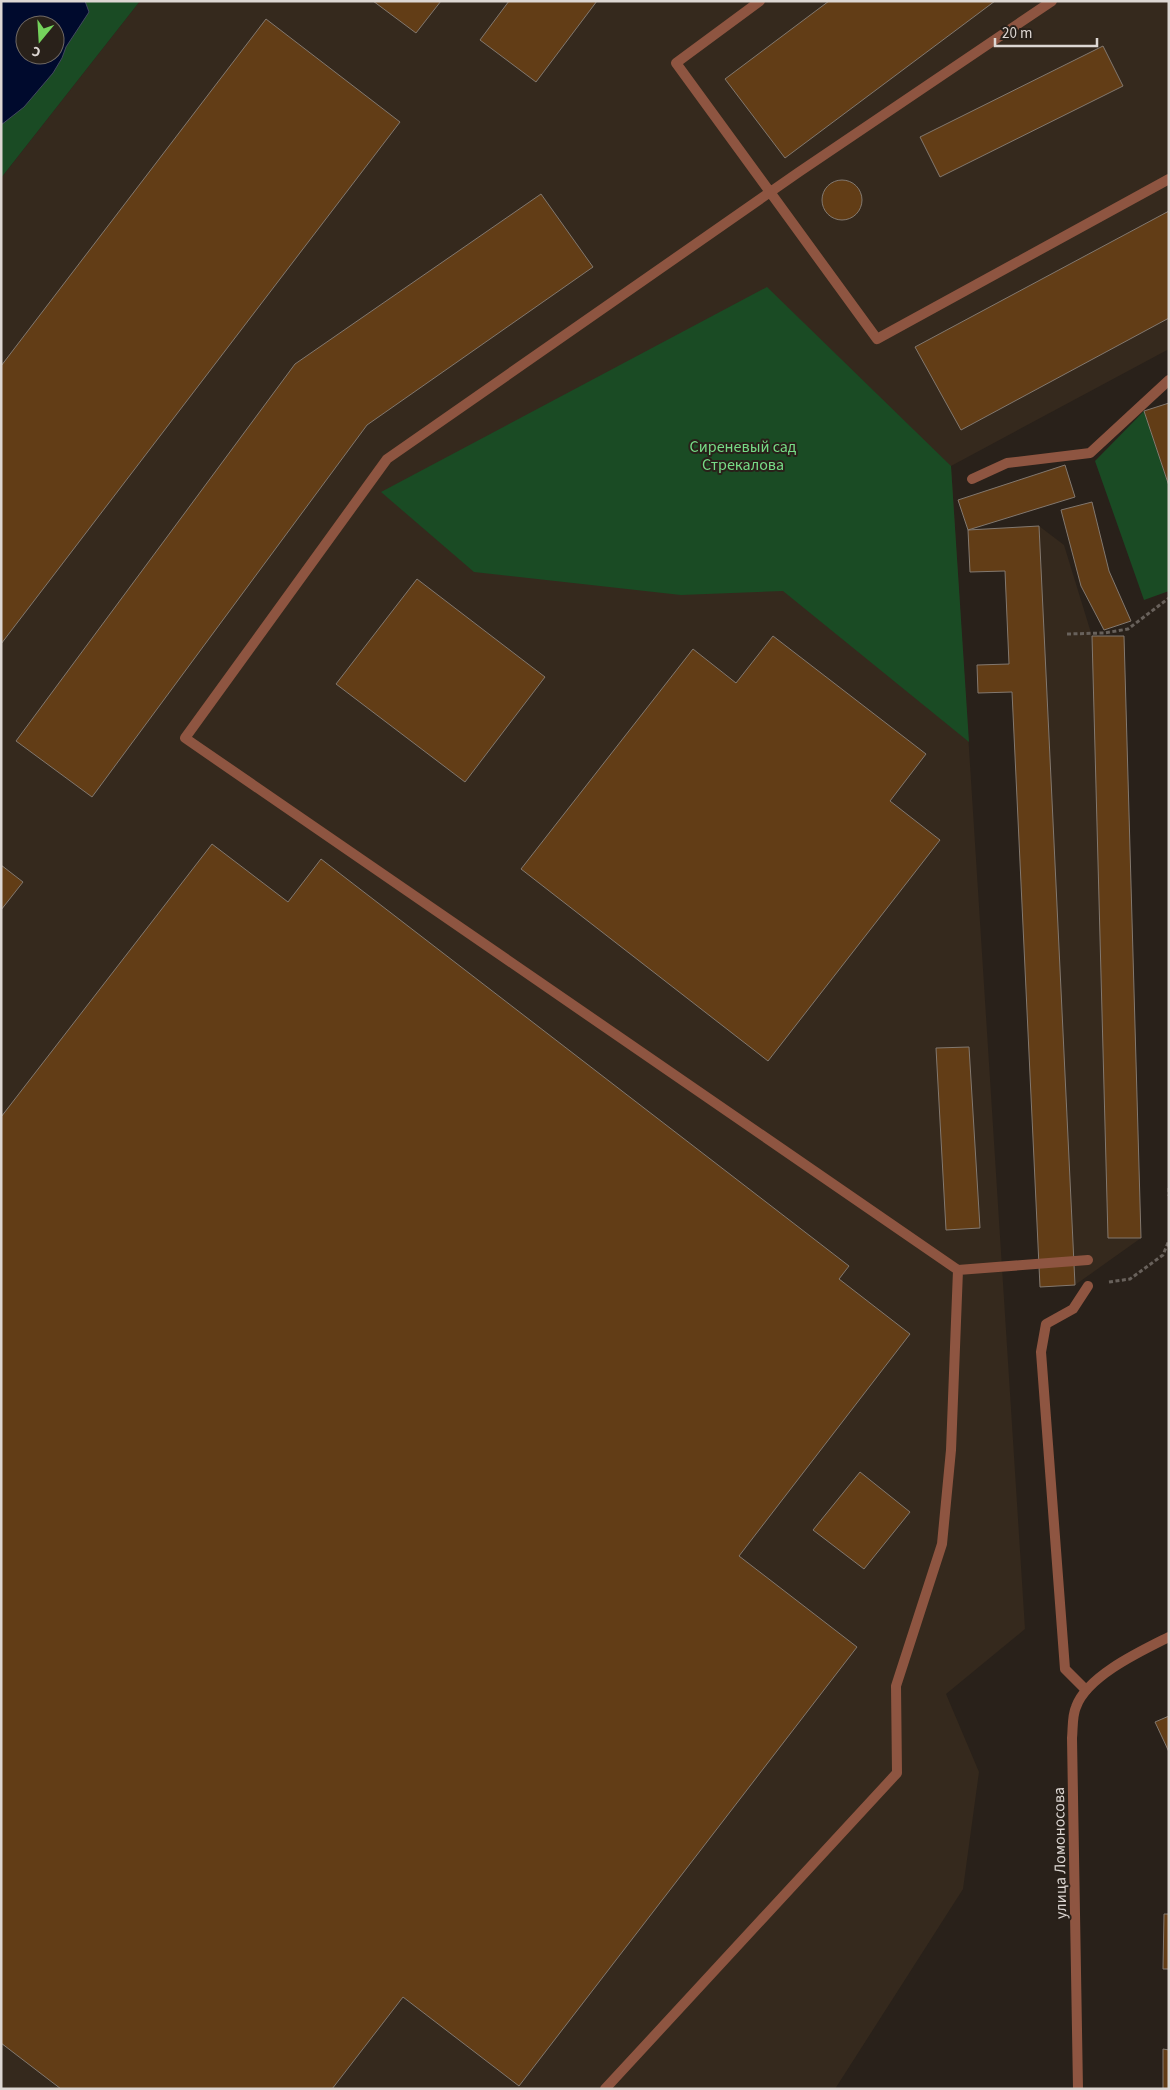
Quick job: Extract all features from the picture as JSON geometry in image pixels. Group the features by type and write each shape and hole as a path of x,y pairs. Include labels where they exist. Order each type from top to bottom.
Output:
{"street":[{"path":"760,1 676,63 877,339 1169,179"},
{"path":"1052,1 770,192 387,460 185,738 958,1270 1088,1260"},
{"path":"972,479 1007,463 1090,452 1169,380"},
{"path":"605,2089 897,1773 896,1686 942,1544 951,1450 958,1270"},
{"path":"1086,1690 1066,1669 1041,1352 1046,1324 1073,1309 1088,1286"},
{"name":"улица Ломоносова","path":"1078,2089 1072,1738 1076,1707 1086,1690 1109,1671 1143,1650 1169,1637"}],"path":[{"path":"1067,634 1104,633 1128,629 1169,598"},
{"path":"1169,1188 1169,1196"},
{"path":"1088,1286 1130,1278 1163,1255 1169,1240"}],"shaded area":[{"path":"140,1 1169,1 1169,349 951,466 1025,1629 946,1694 979,1772 963,1889 835,2089 1,2089 1,178"},
{"path":"1039,526 1064,545 1092,636 1124,636 1141,1238 1075,1285 1040,1287 1012,692 978,693 977,665 1009,664 1005,571 970,572 968,530"}],"green space":[{"path":"1,1 140,1 1,178"},
{"name":"Сиреневый сад Стрекалова","path":"767,287 951,466 969,742 783,591 681,595 474,572 381,492"},
{"path":"1144,411 1169,486 1169,591 1144,600 1095,461"}],"water":[{"path":"1,1 85,1 89,12 65,50 65,15 15,15 15,65 58,65 24,107 1,125"}],"building":[{"path":"373,1 441,1 416,33"},
{"path":"509,1 597,1 536,82 480,40"},
{"path":"829,1 995,1 785,158 725,79"},
{"path":"266,19 400,122 1,644 1,366"},
{"path":"1103,46 1123,86 940,177 920,137"},
{"path":"842,180 856,186 862,200 856,214 842,220 828,214 822,200 828,186"},
{"path":"541,194 593,267 367,425 92,797 16,741 295,364"},
{"path":"1169,211 1169,318 961,430 915,347"},
{"path":"1169,403 1169,486 1144,411"},
{"path":"1065,465 1075,497 968,530 958,500"},
{"path":"1092,502 1109,571 1131,621 1104,630 1081,586 1061,510"},
{"path":"1039,526 1075,1285 1040,1287 1012,692 978,693 977,665 1009,664 1005,571 970,572 968,530"},
{"path":"417,579 545,677 465,782 336,684"},
{"path":"773,636 926,754 890,801 940,840 768,1061 521,869 693,649 736,683"},
{"path":"1092,636 1124,636 1141,1238 1108,1238"},
{"path":"212,844 288,902 321,859 849,1266 839,1279 910,1334 739,1556 857,1647 519,2086 403,1997 332,2089 61,2089 1,2043 1,1117"},
{"path":"1,865 23,882 1,910"},
{"path":"969,1047 980,1228 946,1230 936,1048"},
{"path":"860,1472 910,1512 864,1569 813,1530"},
{"path":"1169,1716 1169,1752 1155,1722"},
{"path":"1164,1914 1169,1914 1169,1969 1163,1969"},
{"path":"1163,2049 1169,2050 1169,2089 1163,2089"}]}
